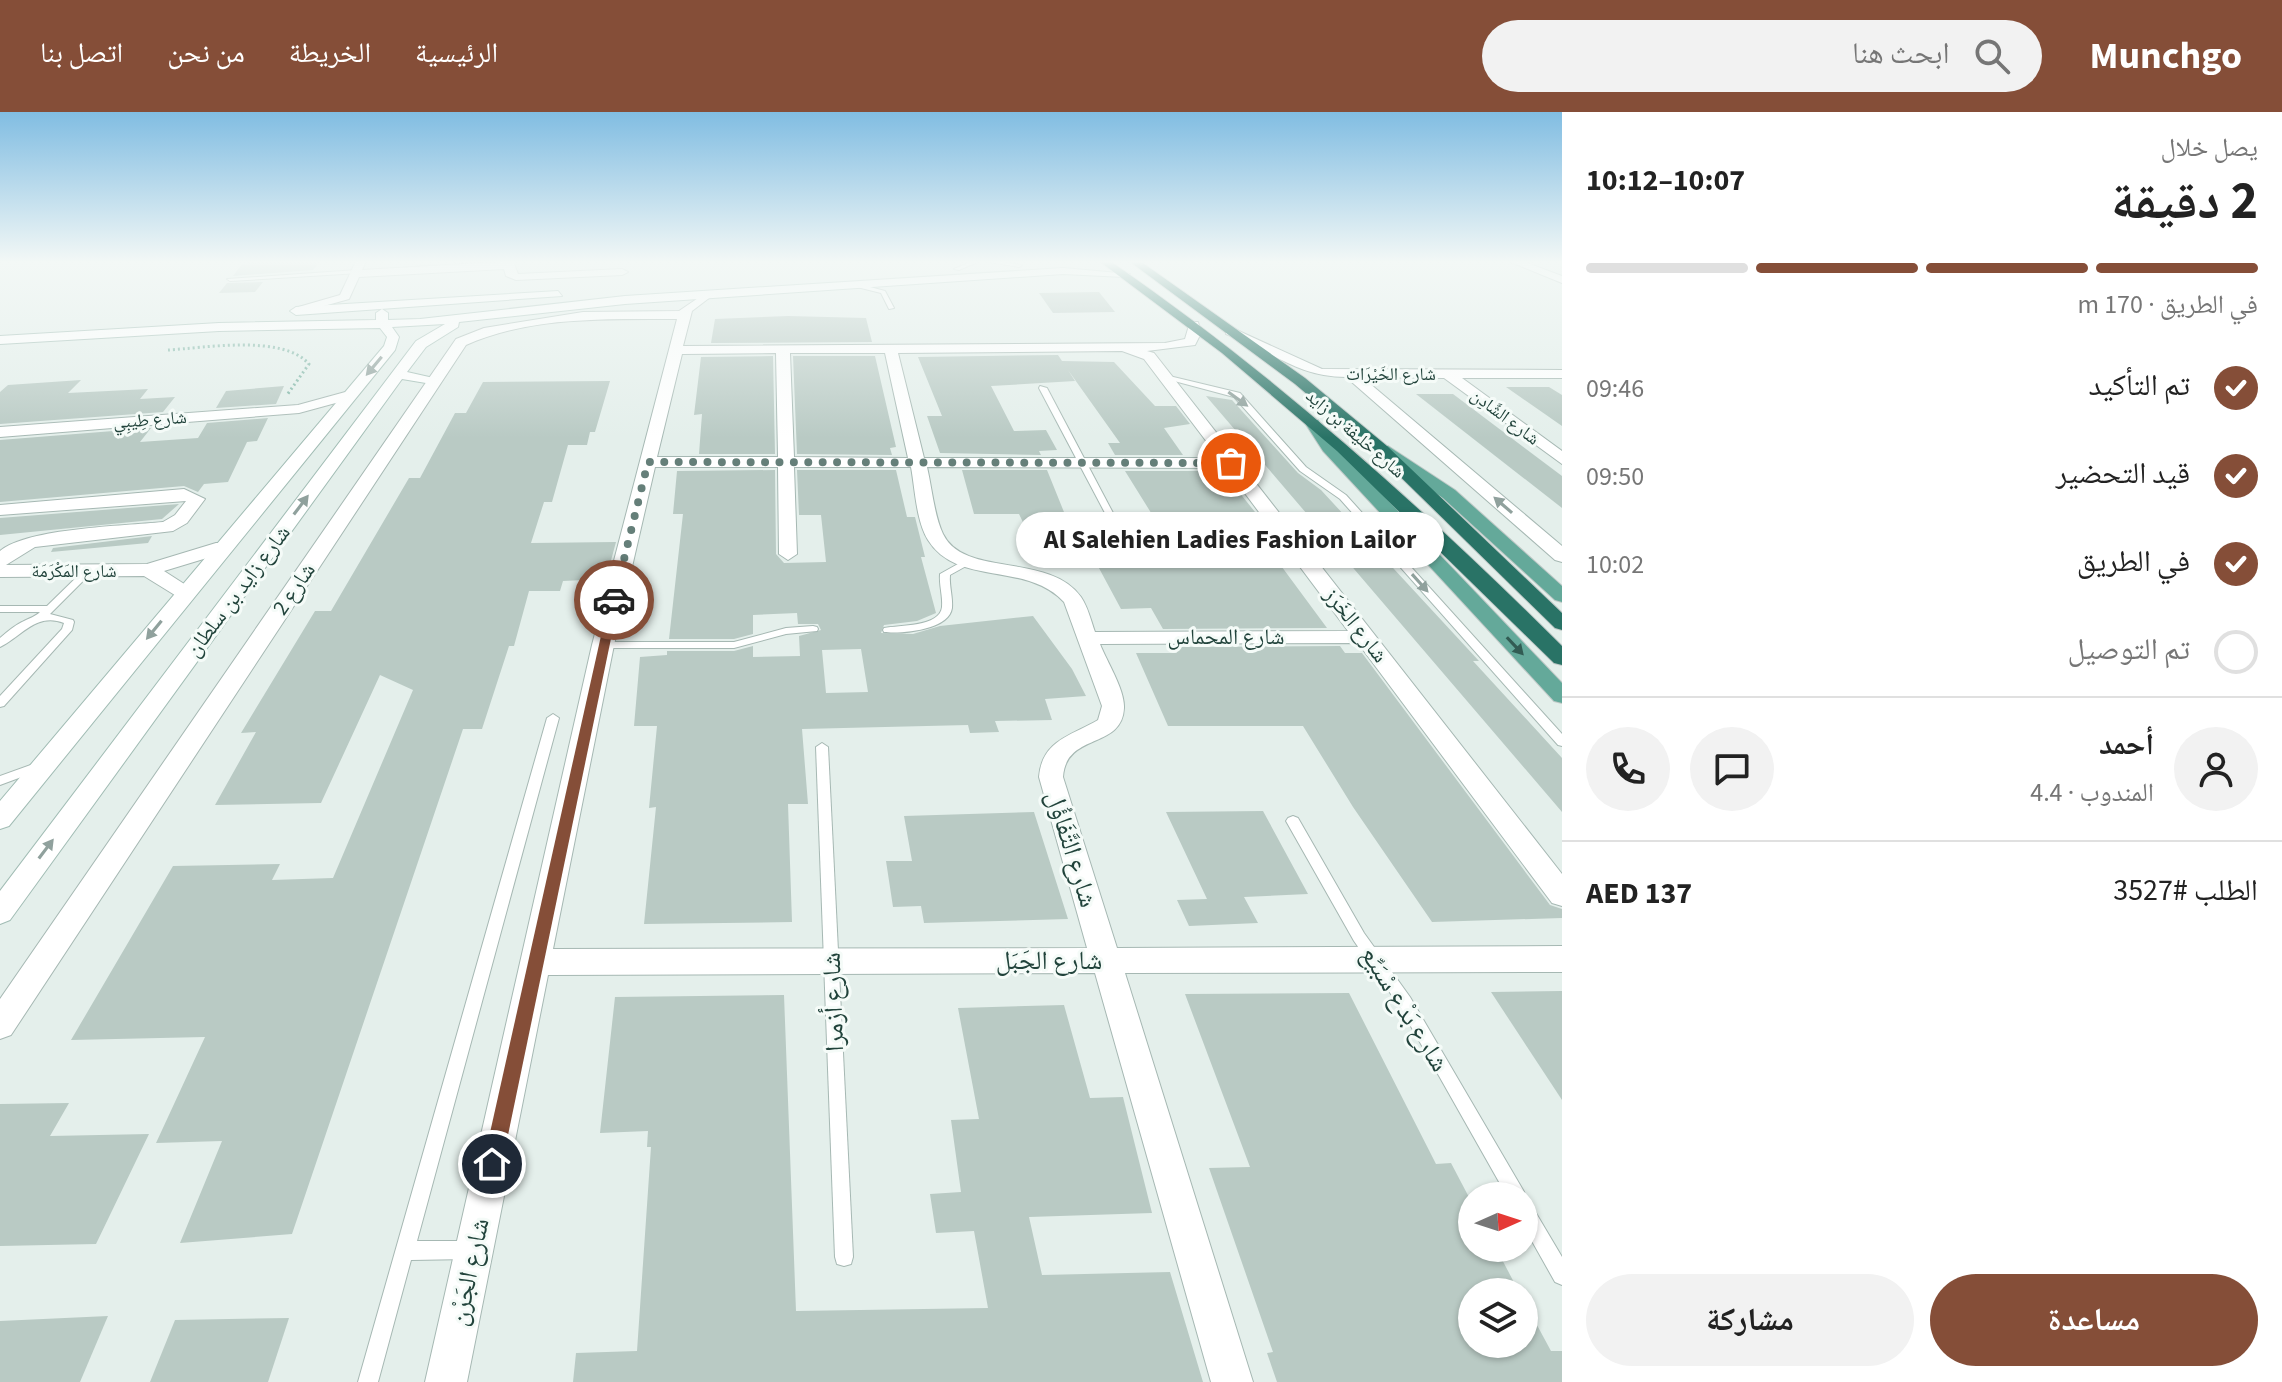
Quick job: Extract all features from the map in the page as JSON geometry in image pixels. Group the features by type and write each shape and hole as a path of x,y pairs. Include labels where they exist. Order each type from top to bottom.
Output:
{"highway":[{"name":"شارع خليفة بن زايد","path":"1188,320 1313,423 1400,500 1562,658"},
{"name":"شارع خليفة بن زايد","path":"1215,320 1300,381 1381,449 1562,624"}],"main road":[{"path":"1313,423 1329,448 1562,696"},
{"path":"1381,449 1449,494 1562,596"}],"street":[{"path":"0,330 153,320"},
{"path":"0,340 294,320"},
{"name":"شارع زايد بن سلطان","path":"0,819 392,342 389,320"},
{"name":"شارع زايد بن سلطان","path":"0,912 399,374 430,336 454,320"},
{"name":"شارع 2","path":"0,1025 461,342 476,334 563,320"},
{"name":"شارع الجَرْن","path":"446,1382 603,645 683,320"},
{"path":"677,350 1165,347 1190,342 1195,333 1194,325"},
{"name":"شارع الخَيْرَات","path":"1230,331 1256,339 1295,365 1321,373 1562,374"},
{"path":"1122,347 1149,356 1165,347"},
{"path":"783,349 788,554"},
{"path":"891,349 935,537 947,552 965,563"},
{"name":"شارع الخَرَز","path":"1149,356 1165,377 1189,392 1231,463 1562,895"},
{"path":"399,374 433,382"},
{"name":"شارع الشَّادِن","path":"1448,374 1562,459"},
{"path":"1351,375 1562,556"},
{"name":"شارع طِيبِي","path":"0,432 293,410 349,395"},
{"name":"شارع طِيبِي","path":"293,410 331,417"},
{"path":"648,462 1231,463"},
{"path":"0,510 184,494 196,499 181,519 167,527 31,542 14,549 0,561"},
{"name":"شارع المَكْرَمَة","path":"0,571 148,570 223,547"},
{"name":"شارع التَّفَاؤُل","path":"965,563 1025,572 1056,583 1073,600 1113,706 1113,719 1102,729 1065,745 1054,756 1050,766 1232,1382"},
{"name":"شارع المَكْرَمَة","path":"148,570 185,593"},
{"name":"شارع المحماس","path":"1089,638 1364,637"},
{"name":"شارع الجَبَل","path":"535,962 1562,959"}],"lane":[{"path":"1165,377 1189,392 1223,390 1241,399 1303,469 1343,497 1562,742"},
{"path":"1043,388 1109,513"},
{"path":"888,630 925,625 943,617 947,609 945,574 965,563"},
{"path":"0,644 20,626 40,618 88,571"},
{"path":"0,609 49,609"},
{"path":"0,703 70,626 64,619 40,618"},
{"path":"603,645 734,645 786,631 813,629"},
{"path":"368,1382 553,718"},
{"name":"شارع أزمرا","path":"822,747 844,1257"},
{"path":"0,781 46,764"},
{"name":"شارع بَدْع سْبَيِّع","path":"1293,821 1376,960 1405,1002 1509,1182"},
{"path":"1538,1233 1562,1275"},
{"path":"404,1251 474,1250"}],"path":[{"path":"159,350 261,347 301,353 309,364 284,400 293,410"}],"building":[{"path":"715,320 867,320 872,342 711,343"},
{"path":"1058,355 1062,361 1114,362 1155,406 1176,406 1190,424 1164,428 1183,455 1115,455 1108,443 1120,443 1068,370 1075,381 991,386 1014,431 1046,430 1057,450 1039,451 1041,455 940,453 927,416 942,416 918,357"},
{"path":"773,356 775,454 699,454 702,414 694,415 701,357"},
{"path":"793,356 875,356 896,447 890,448 892,455 797,454"},
{"path":"81,380 68,393 148,389 140,399 175,397 163,412 0,424 0,392 8,385"},
{"path":"610,381 595,432 590,432 587,445 568,445 552,502 544,502 531,543 616,542 606,579 563,581 560,591 529,591 514,646 509,646 482,729 463,729 292,1234 180,1243 222,1141 156,1143 205,1037 71,1040 173,866 280,864 272,880 333,878 413,690 380,675 321,803 215,805 256,732 241,733 315,611 331,611 409,478 420,478 455,413 466,413 483,382"},
{"path":"284,386 276,404 216,408 226,391"},
{"path":"1506,387 1549,387 1562,395 1562,426"},
{"path":"1416,394 1453,394 1562,476 1562,508"},
{"path":"1206,396 1232,400 1298,473 1321,490 1479,661 1473,661 1562,758 1562,812"},
{"path":"268,418 257,441 247,442 228,482 204,484 198,492 184,486 0,502 0,440 151,428 140,442 198,438 207,423"},
{"path":"775,470 776,554 784,563 826,562 821,515 799,515 797,470 896,470 907,517 915,517 925,557 921,557 936,613 917,621 884,625 881,633 913,634 940,626 1033,616 1072,669 1086,696 1045,699 1052,720 995,721 999,732 970,733 968,725 802,729 808,804 788,804 792,922 644,924 656,807 649,808 657,726 634,726 640,657 667,655 667,651 734,651 753,646 753,657 800,656 799,636 821,630 818,624 798,624 797,613 753,615 753,634 734,639 669,639 683,514 673,514 677,471","holes":["861,649 868,692 826,693 822,650"]},
{"path":"962,470 1047,470 1066,517 1110,519 1153,516 1125,471 1222,471 1255,512 1232,512 1267,563 1279,563 1327,628 1163,629 1151,608 1121,609 1093,557 1038,553 1019,514 974,514"},
{"path":"179,504 162,519 0,535 0,518"},
{"path":"152,536 148,543 51,552 53,548"},
{"path":"1340,646 1345,653 1362,653 1550,905 1562,909 1562,918 1432,922 1353,807 1303,726 1168,726 1136,653 1177,653 1173,647"},
{"path":"1263,811 1308,894 1244,897 1258,923 1189,926 1177,900 1207,899 1166,812"},
{"path":"1034,812 1068,919 924,923 921,906 893,907 886,861 912,861 904,816"},
{"path":"1562,991 1562,1100 1491,992"},
{"path":"1349,993 1436,1164 1451,1163 1461,1182 1458,1182 1458,1262 1503,1262 1512,1278 1458,1278 1458,1358 1538,1358 1538,1327 1551,1351 1562,1351 1562,1382 1277,1382 1267,1353 1273,1352 1209,1168 1250,1167 1185,994"},
{"path":"784,995 796,1311 988,1308 974,1231 936,1233 930,1194 961,1192 951,1120 979,1119 958,1008 1064,1005 1090,1098 1123,1097 1152,1213 1029,1217 1042,1275 1170,1272 1203,1382 573,1382 576,1353 637,1351 651,1147 647,1147 648,1131 600,1133 615,997"},
{"path":"69,1103 50,1136 149,1134 96,1244 0,1246 0,1104"},
{"path":"108,1316 80,1382 0,1382 0,1321"},
{"path":"289,1318 268,1382 150,1382 175,1320"}],"way so far":[{"path":"614,600 648,462 1231,463"}],"place":[{"name":"Al Salehien Ladies Fashion Lailor","path":"1231,463"}],"route":[{"path":"492,1164 614,600"}]}
